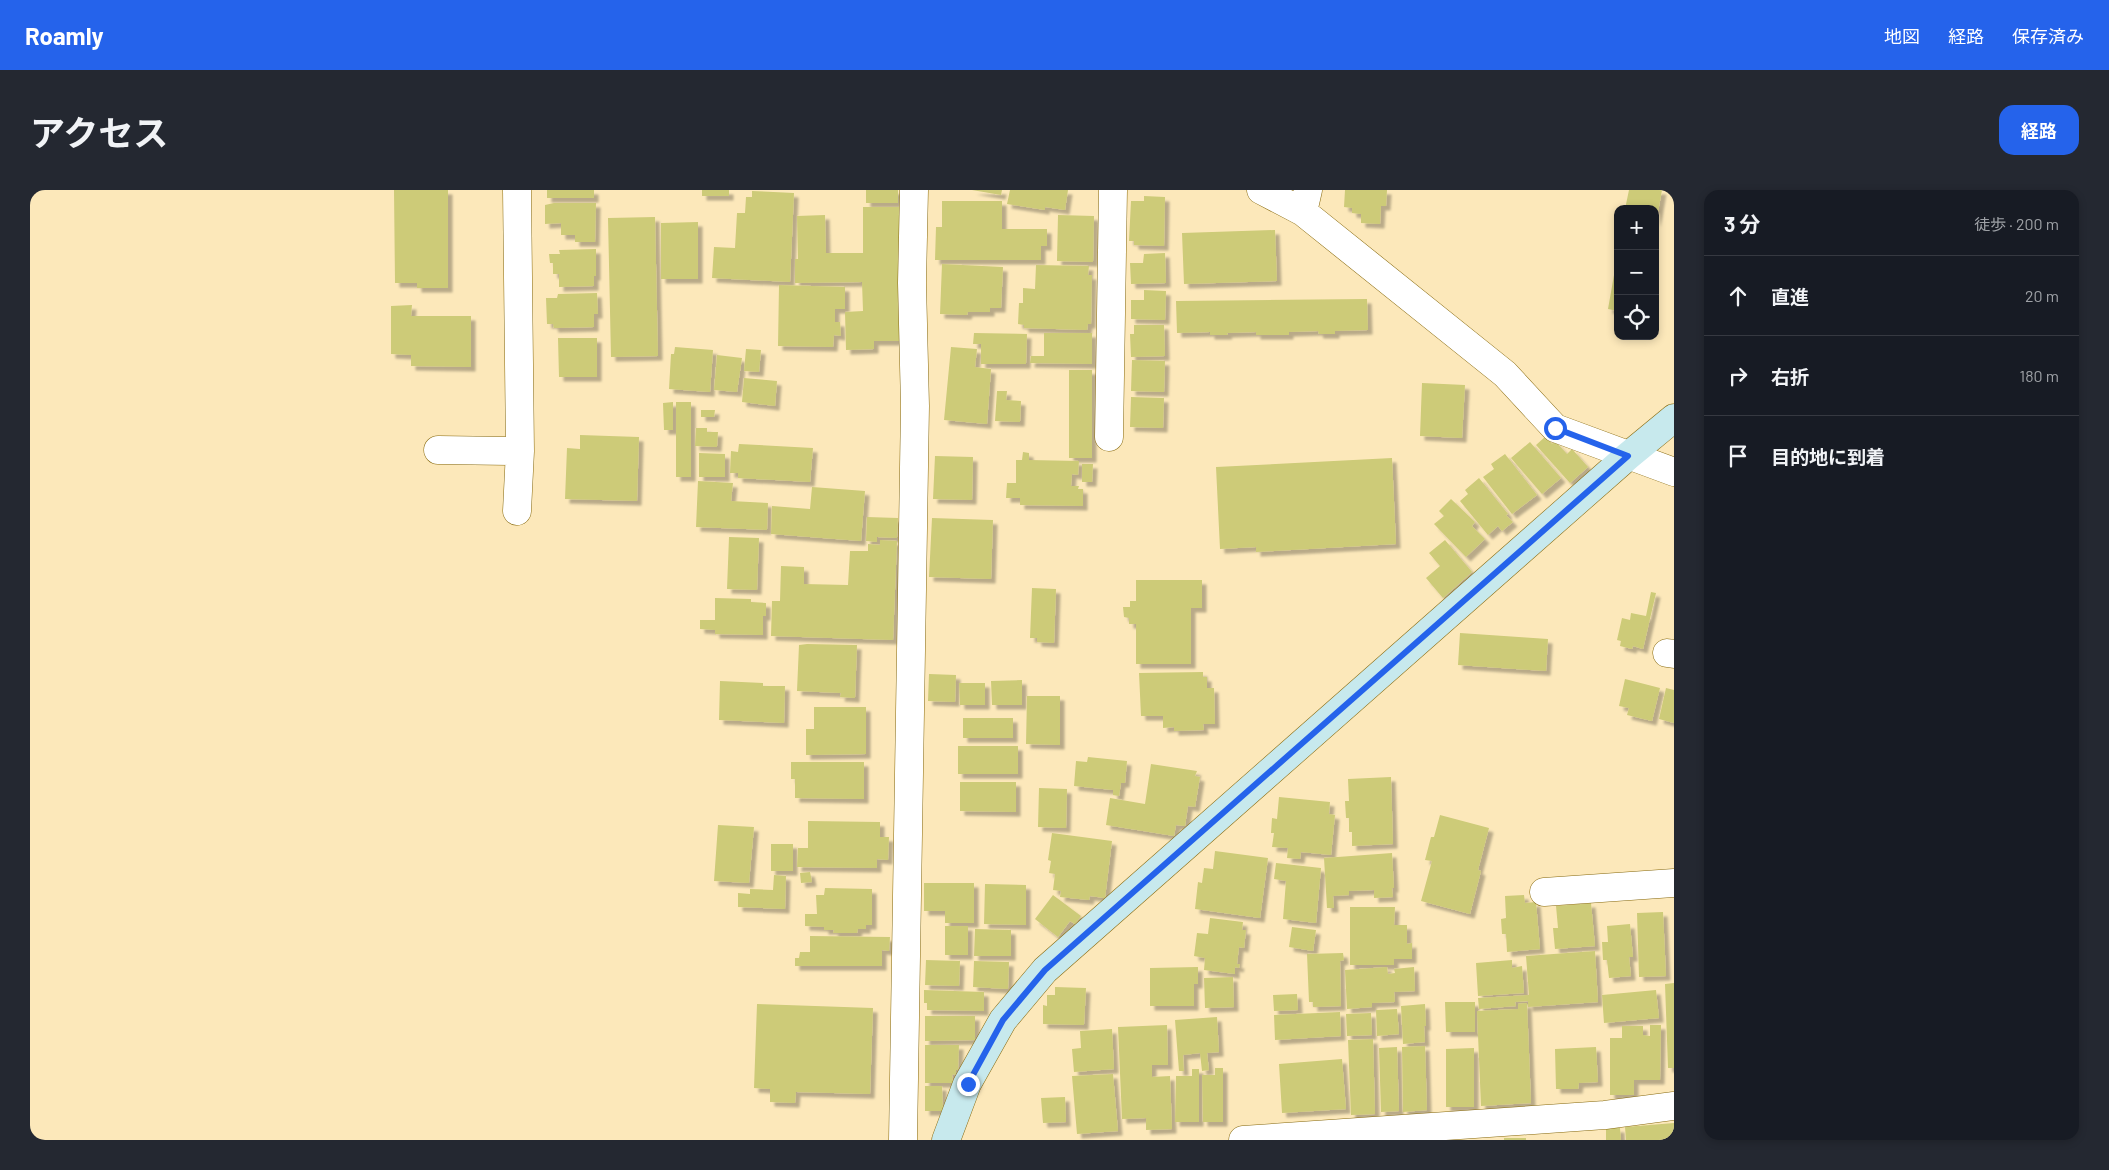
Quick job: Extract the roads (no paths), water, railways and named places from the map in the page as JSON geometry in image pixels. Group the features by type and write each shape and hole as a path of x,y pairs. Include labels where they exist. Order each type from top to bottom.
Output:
{"main road":[{"path":"946,1140 968,1084 1003,1020 1045,970 1628,456 1674,418"}],"street":[{"path":"517,190 520,451 518,511"},
{"path":"903,1140 915,406 912,283 914,190"},
{"path":"1109,436 1113,190"},
{"path":"1261,190 1306,201 1505,374 1555,428 1674,472"},
{"path":"438,450 520,451"},
{"path":"1544,892 1674,883"},
{"path":"1243,1140 1605,1115 1674,1106"}]}
